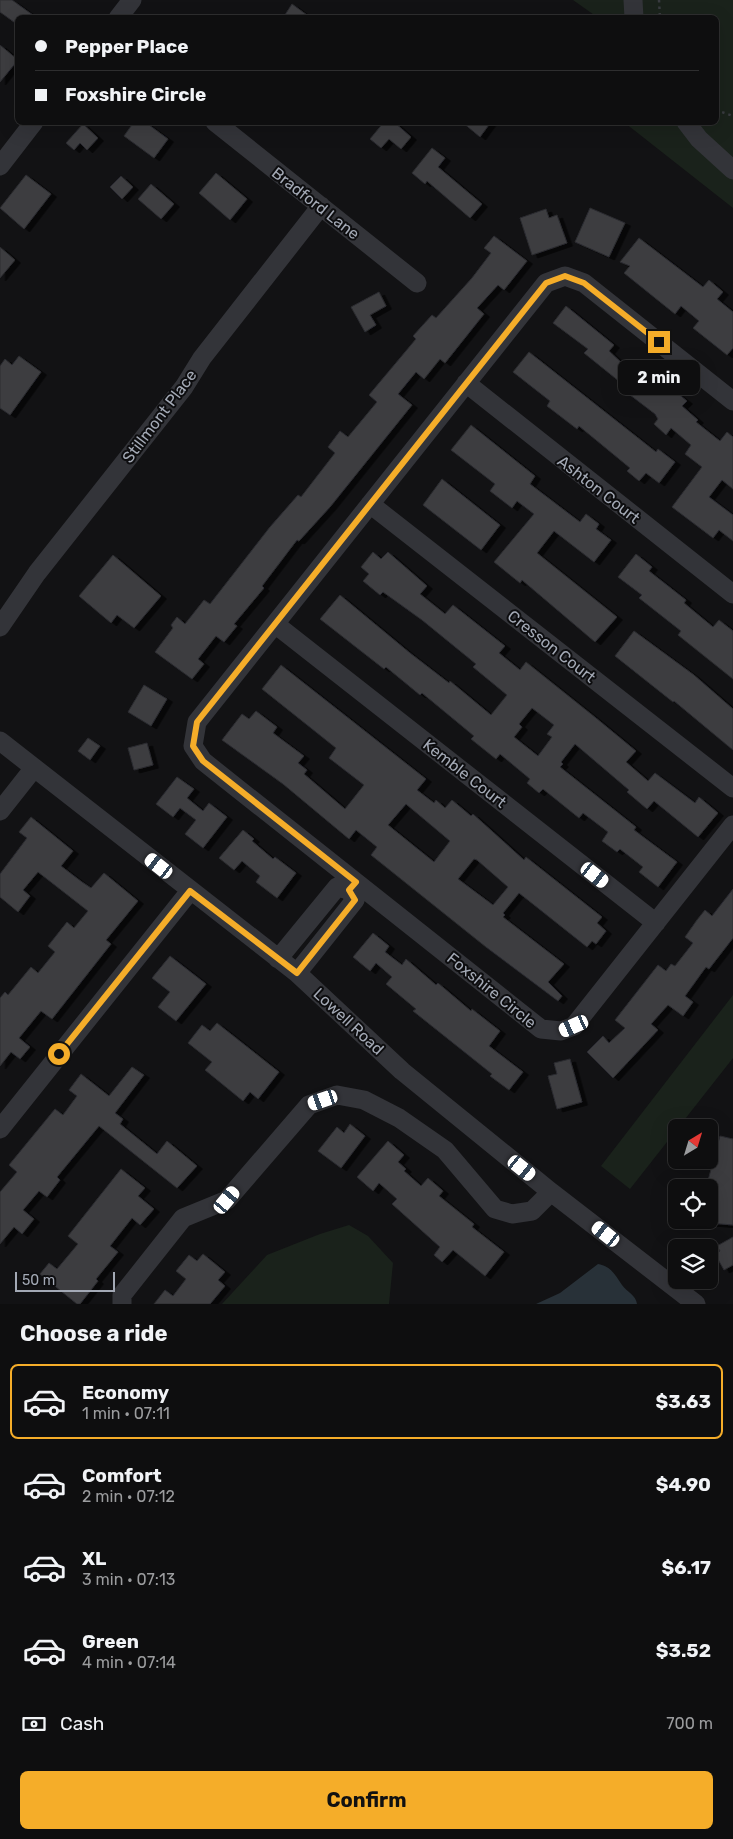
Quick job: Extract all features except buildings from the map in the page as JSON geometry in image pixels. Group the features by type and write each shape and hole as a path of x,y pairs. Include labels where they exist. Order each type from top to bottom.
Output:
{"street":[{"path":"120,15 132,0"},
{"path":"633,0 634,15"},
{"path":"0,166 32,125"},
{"name":"Bradford Lane","path":"219,125 417,283"},
{"path":"688,125 699,140 733,170"},
{"name":"Stillmont Place","path":"0,627 37,573 184,387 202,358 321,206"},
{"name":"Foxshire Circle","path":"733,402 584,283 565,276 546,283 197,722 193,746 203,761 353,886 541,1029 561,1031 574,1026 733,825"},
{"name":"Ashton Court","path":"466,384 733,594"},
{"name":"Cresson Court","path":"370,504 733,788"},
{"name":"Kemble Court","path":"275,624 656,923"},
{"name":"Lowell Road","path":"0,741 297,973 402,1071 551,1192 696,1304"},
{"path":"0,811 34,768"},
{"path":"278,958 337,887 353,886 355,900 297,973"},
{"path":"0,1129 190,891"},
{"path":"122,1304 122,1295 183,1218 227,1200 309,1105 337,1095 364,1100 399,1118 445,1150 495,1209 512,1214 532,1211 551,1192"}],"path":[{"path":"652,2 659,1 660,15"},
{"path":"719,111 733,116"}],"shaded area":[{"path":"573,0 733,0 733,208 628,125 719,125 719,15 594,15"},
{"path":"733,995 733,1058 685,1119 668,1119 668,1141 630,1189 601,1166"},
{"path":"349,1225 368,1236 393,1263 389,1304 222,1304 267,1255 320,1234"},
{"path":"598,1264 612,1272 635,1298 637,1304 536,1304 560,1293"}],"route":[{"path":"59,1054 190,891 297,973 355,900 349,890 356,882 203,761 193,746 197,722 546,283 565,276 584,283 659,342"}]}
